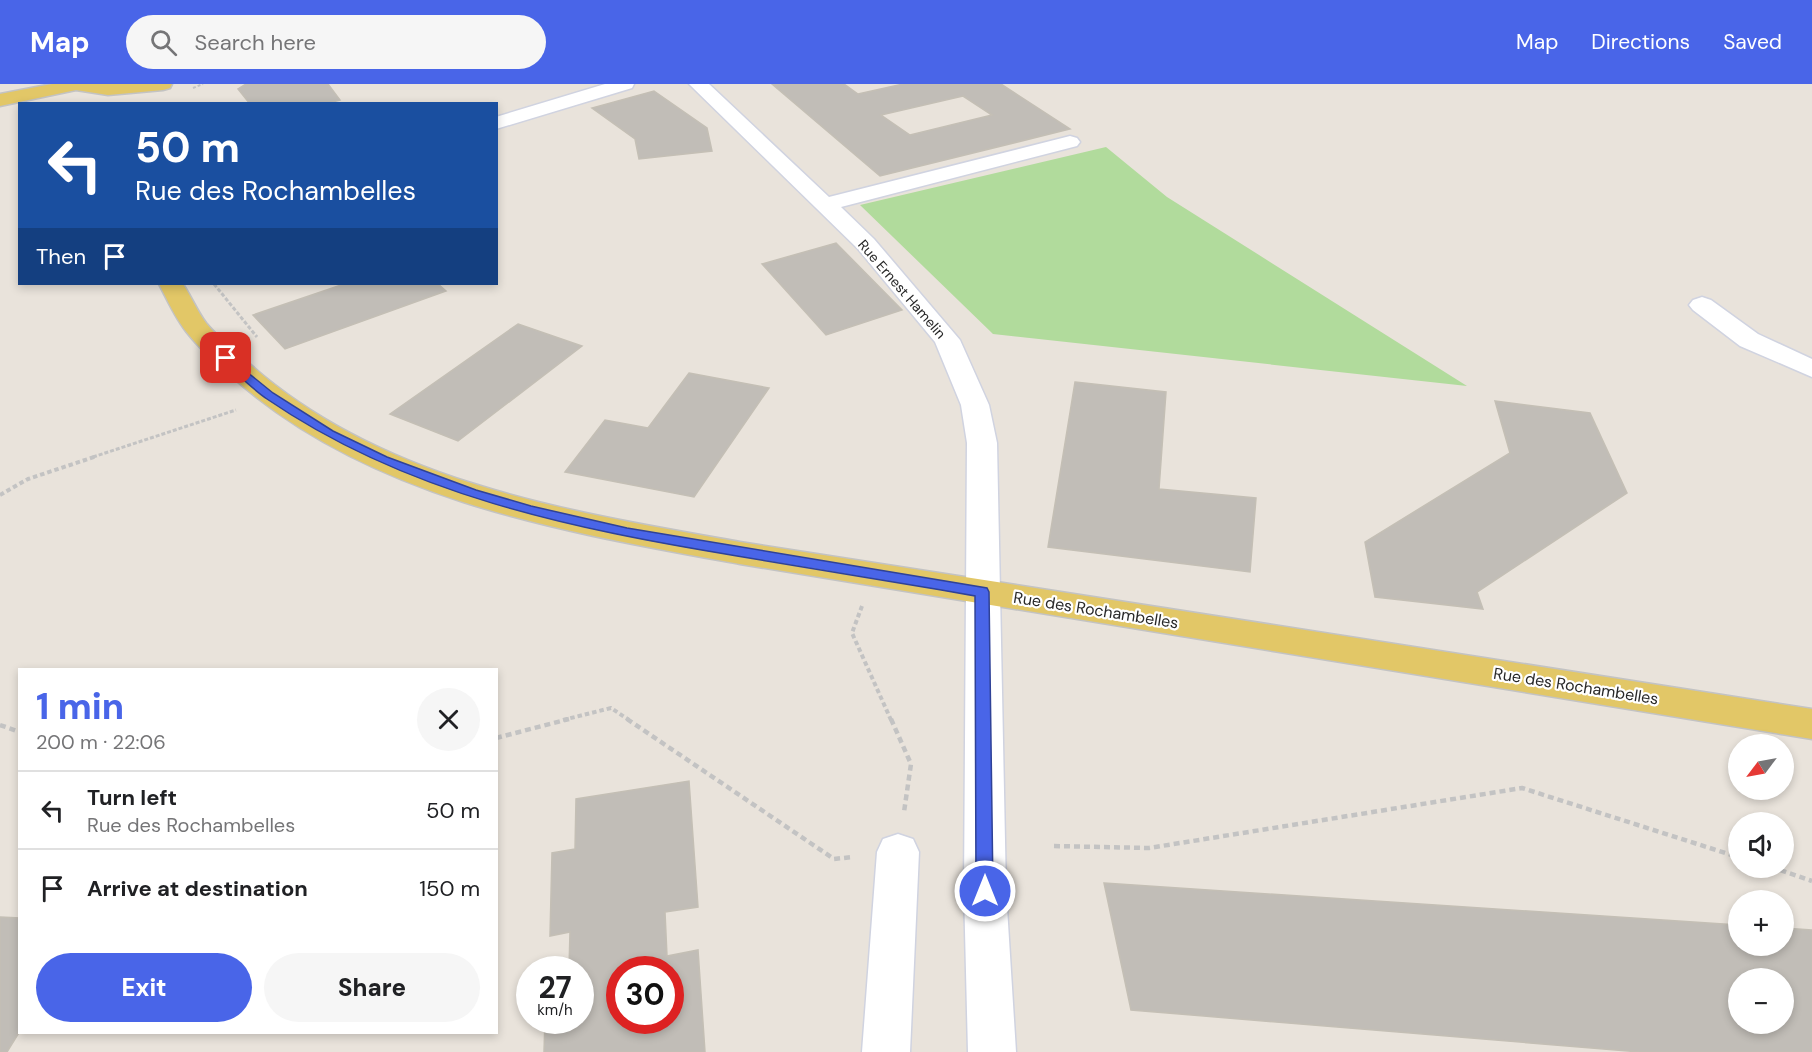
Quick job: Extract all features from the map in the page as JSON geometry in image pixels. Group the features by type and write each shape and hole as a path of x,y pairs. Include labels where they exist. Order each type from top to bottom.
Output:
{"main road":[{"path":"0,90 18,84"},
{"path":"0,100 73,85 108,89 163,84"},
{"path":"166,102 168,95 185,86"},
{"path":"108,89 132,99 134,102"},
{"name":"Rue des Rochambelles","path":"172,285 196,328 236,369 269,396 329,433 421,475 530,510 627,533 1812,724"}],"street":[{"path":"498,122 626,84"},
{"name":"Rue Ernest Hamelin","path":"698,84 866,244 947,340 975,405 982,443 985,891 992,1052"},
{"path":"824,205 1070,142"},
{"path":"1702,305 1749,340 1812,369"},
{"path":"886,1052 898,852"}],"path":[{"path":"185,86 203,84"},
{"path":"215,285 264,345"},
{"path":"0,495 28,479 240,409"},
{"path":"498,737 611,708 834,859 898,852 911,764 852,633 863,601"},
{"path":"0,725 18,731"},
{"path":"1054,846 1149,848 1522,788 1728,854"},
{"path":"1794,874 1812,880"}],"green space":[{"path":"1106,147 1167,197 1467,386 993,334 860,205"}],"building":[{"path":"246,84 328,84 340,100 332,102 248,102 238,89"},
{"path":"772,84 844,84 858,94 903,84 1001,84 1070,129 880,176","holes":["963,96 992,115 910,135 881,115"]},
{"path":"654,91 707,128 712,151 639,159 635,139 592,108"},
{"path":"836,243 902,310 826,335 762,264"},
{"path":"341,285 439,285 446,291 285,349 253,315"},
{"path":"518,324 582,346 458,441 390,414"},
{"path":"689,373 769,388 694,497 565,472 605,420 648,428"},
{"path":"1075,382 1166,392 1159,489 1256,498 1250,572 1048,547"},
{"path":"1495,401 1590,413 1627,493 1477,592 1483,609 1375,597 1365,542 1510,453"},
{"path":"689,781 698,907 665,912 667,956 698,950 705,1052 544,1052 545,1034 594,1034 594,956 569,956 570,932 550,936 552,853 575,849 576,799"},
{"path":"1104,883 1728,924 1728,956 1794,956 1794,929 1812,930 1812,1052 1640,1052 1131,1010"},
{"path":"0,917 18,918 18,1034 7,1052 0,1052"}],"route":[{"path":"226,358 269,396 329,433 421,475 472,493 530,510 627,533 982,592 985,891"}]}
